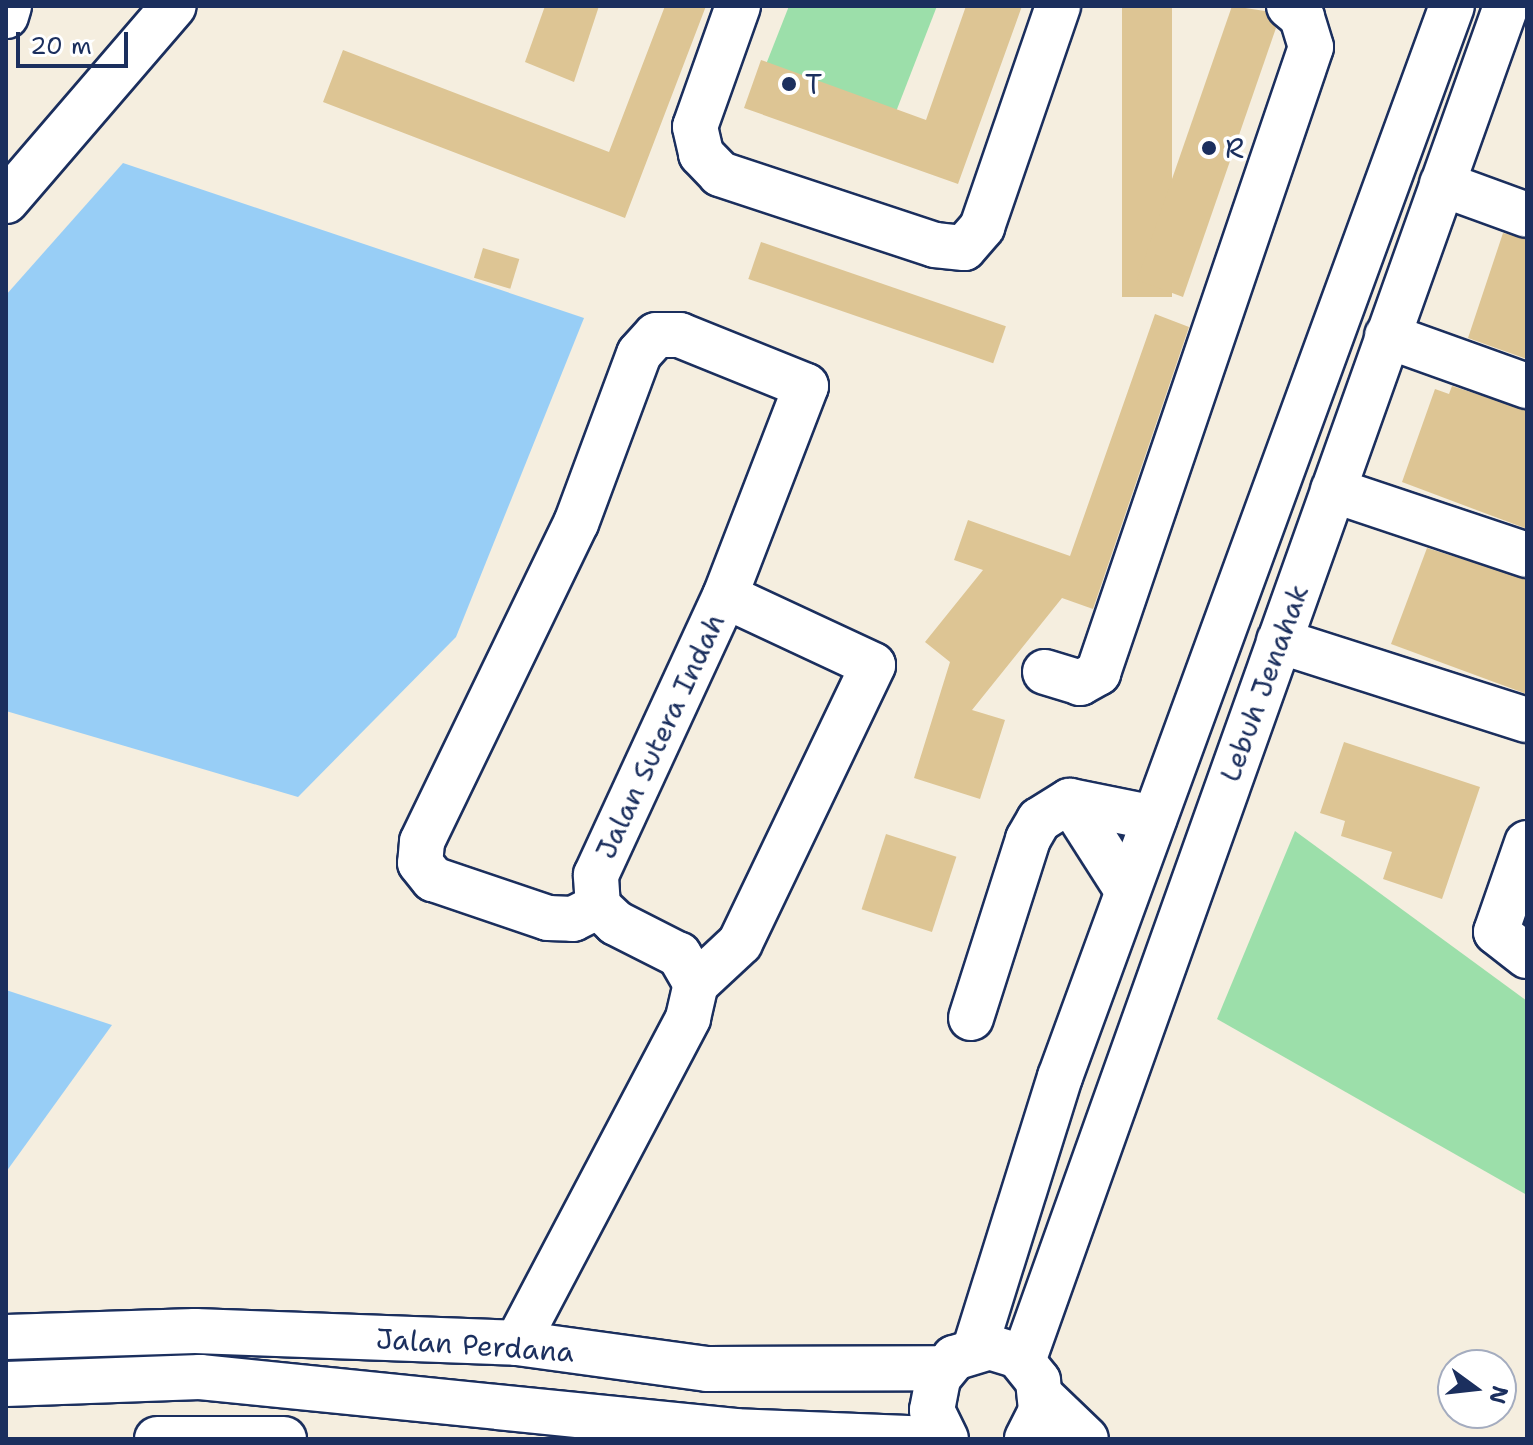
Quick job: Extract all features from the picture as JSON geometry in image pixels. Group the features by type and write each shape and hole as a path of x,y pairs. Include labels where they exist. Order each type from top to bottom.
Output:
{"street":[{"path":"6,16 9,6"},
{"path":"6,201 174,6"},
{"path":"738,6 695,127 701,154 720,174 935,245 964,248 982,227 1058,6"},
{"path":"1045,672 1080,683 1098,673 1311,47 1302,17 1289,6"},
{"name":"Lebuh Jenahak","path":"946,1439 932,1400 959,1358 1127,890 1452,6"},
{"name":"Lebuh Jenahak","path":"1027,1439 1037,1424 1032,1379 1279,641 1506,6"},
{"path":"1487,61 1527,38"},
{"path":"1442,184 1527,215"},
{"name":"Jalan Sutera Indah","path":"656,335 680,335 806,386 725,596 596,875 598,906 573,919 548,918 433,879 420,863 422,842 576,523 639,354 656,335"},
{"path":"1387,336 1527,386"},
{"path":"1333,490 1527,555"},
{"path":"517,1343 688,1018 696,984 740,943 873,665 725,596"},
{"path":"1279,641 1527,720"},
{"path":"1070,801 1127,890"},
{"path":"971,1018 1028,839 1039,820 1070,801 1154,818"},
{"path":"1527,843 1496,932 1527,956"},
{"path":"598,906 616,923 679,955 696,984"},
{"path":"195,1331 200,1377 183,1438 284,1439"},
{"name":"Jalan Perdana","path":"6,1337 195,1331 517,1343 707,1369 959,1358 997,1348 1032,1379"},
{"name":"Jalan Perdana","path":"6,1384 200,1377 735,1431 930,1439"},
{"path":"1032,1379 1086,1439"}],"green space":[{"path":"789,6 937,6 892,122 763,72"},
{"path":"1295,831 1527,1001 1527,1195 1217,1019"}],"water":[{"path":"123,163 584,318 456,637 298,797 6,711 6,295"},
{"path":"6,990 112,1025 6,1172"}],"building":[{"path":"545,6 599,6 574,82 525,62"},
{"path":"665,6 706,6 625,218 323,102 343,50 609,152"},
{"name":"T","path":"966,6 1022,6 958,184 744,108 761,60 926,120"},
{"path":"1122,6 1172,6 1172,297 1122,297"},
{"name":"R","path":"1232,6 1265,11 1276,28 1183,297 1137,280"},
{"path":"1503,233 1527,239 1527,359 1468,338"},
{"path":"761,242 1006,326 993,363 748,279"},
{"path":"483,248 519,259 510,289 474,278"},
{"path":"1155,314 1189,327 1093,609 1062,598 972,710 1005,720 980,799 914,778 950,662 925,642 983,570 954,560 968,520 1070,556"},
{"path":"1452,386 1527,410 1527,529 1402,482 1435,389 1449,394"},
{"path":"1427,548 1527,579 1527,694 1391,644"},
{"path":"1344,742 1480,787 1442,899 1383,879 1392,852 1341,836 1345,821 1320,813"},
{"path":"886,834 956,857 932,932 862,909"}],"place":[{"name":"T","path":"789,84"},
{"name":"R","path":"1209,148"}]}
